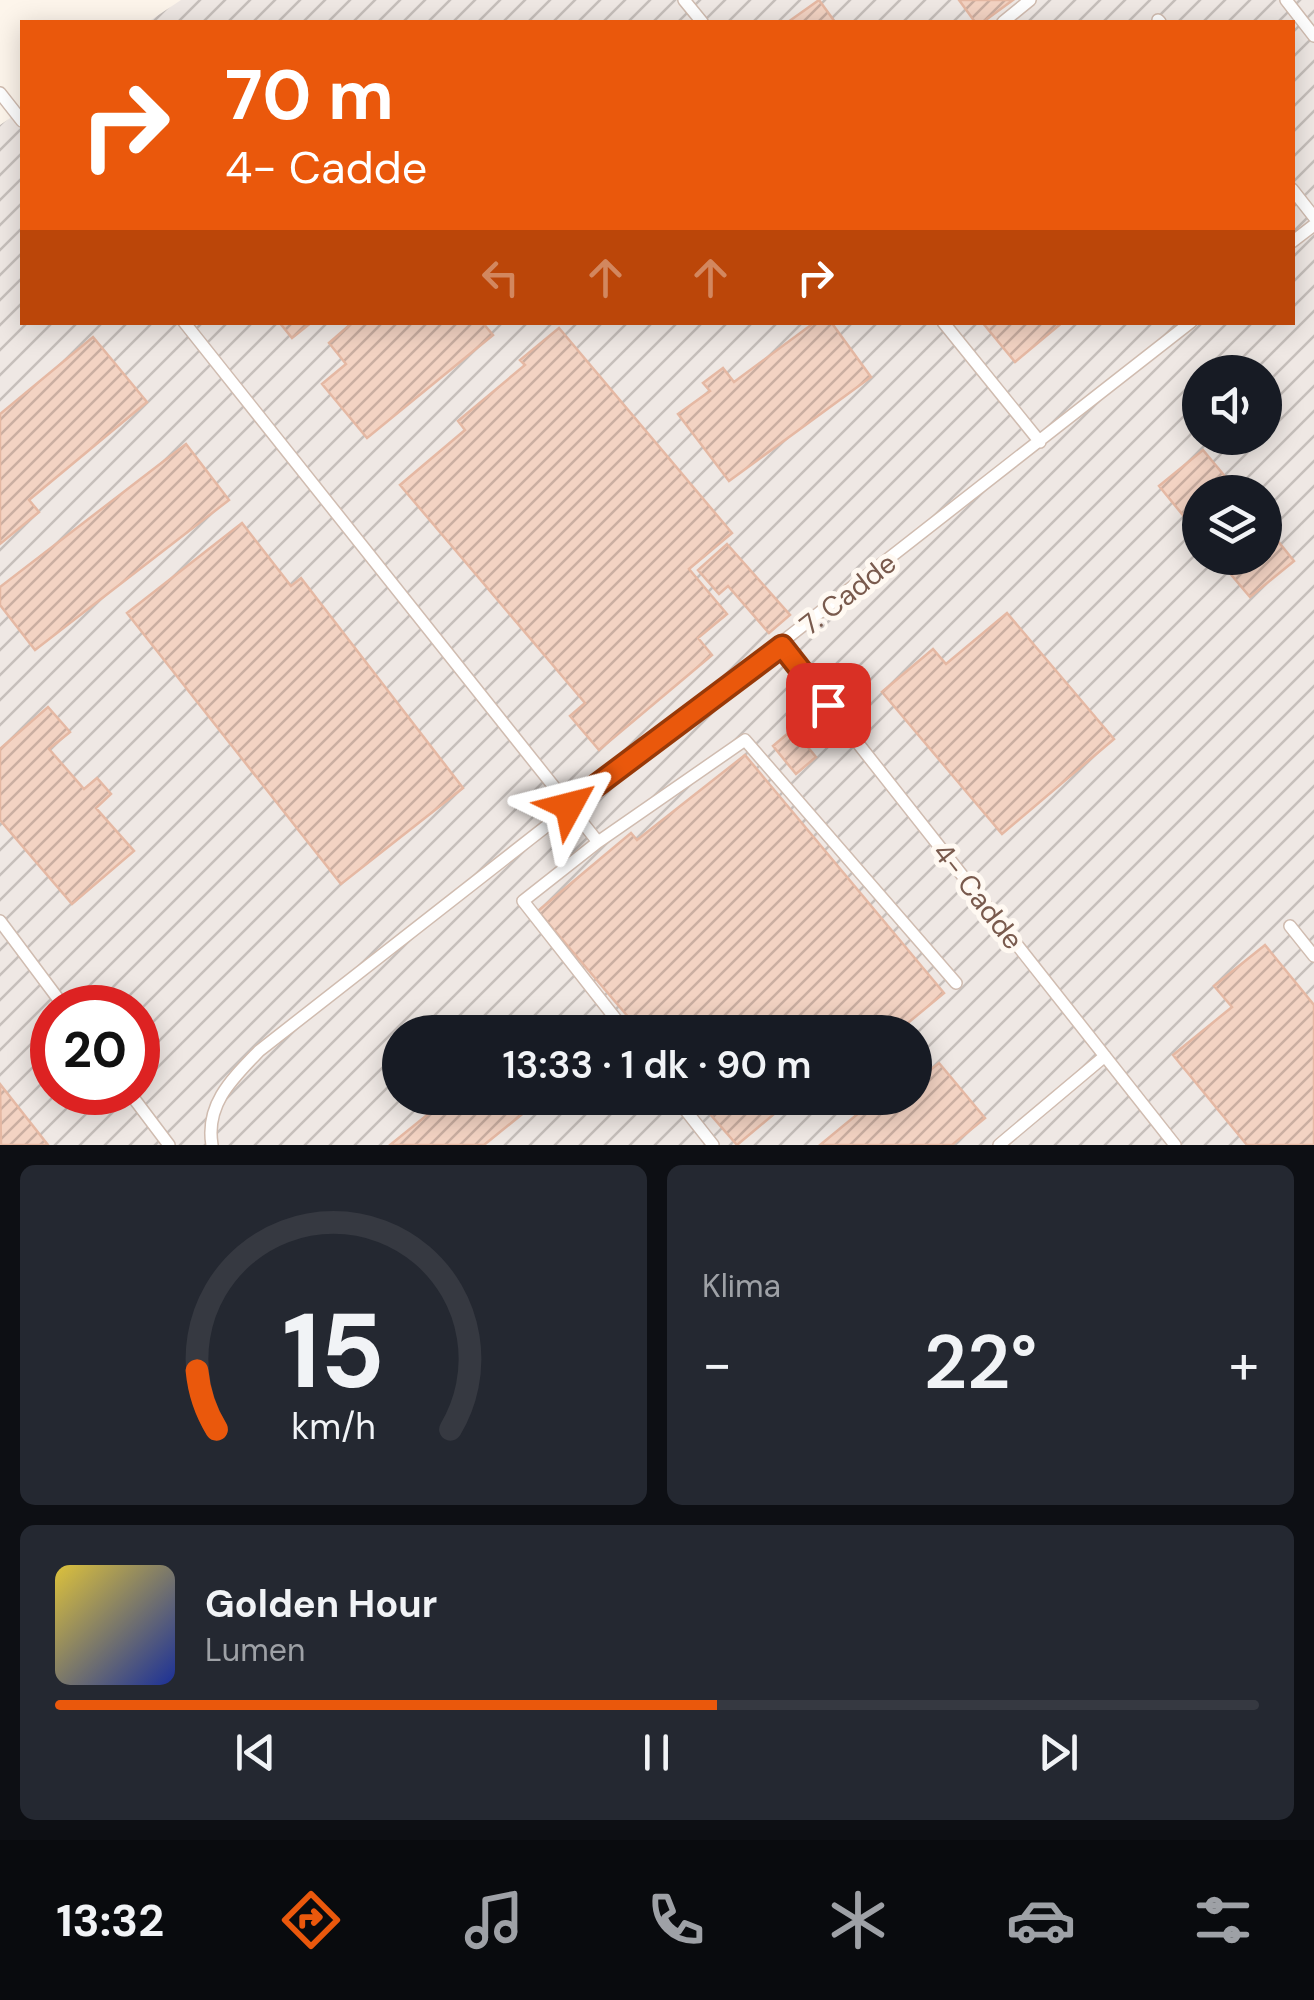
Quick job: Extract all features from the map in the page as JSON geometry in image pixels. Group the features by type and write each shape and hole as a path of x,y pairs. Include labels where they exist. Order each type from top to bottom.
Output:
{"lane":[{"path":"684,0 700,20"},
{"path":"1005,20 1030,0"},
{"path":"1286,0 1314,36"},
{"path":"0,92 20,118"},
{"path":"1295,194 1314,216"},
{"path":"186,325 598,842"},
{"path":"945,325 1040,442"},
{"name":"7. Cadde","path":"209,1127 224,1087 259,1051 569,806 782,646 1187,325"},
{"name":"4- Cadde","path":"782,646 1174,1145"},
{"path":"613,1015 523,901 598,842 745,740 956,983"},
{"path":"0,921 48,985"},
{"path":"1290,926 1314,956"},
{"path":"999,1145 1105,1056"},
{"path":"147,1115 170,1145"},
{"path":"689,1115 713,1145"},
{"path":"209,1127 212,1145"},
{"path":"209,1127 221,1145"}],"shaded area":[{"path":"181,0 1314,0 1314,1145 0,1145 0,125 20,111 20,325 1295,325 1295,20 151,20"}],"building":[{"path":"819,0 834,20 791,20"},
{"path":"959,0 1013,0 986,20 974,20"},
{"path":"281,325 308,325 292,338"},
{"path":"350,325 485,325 493,335 367,438 322,384 346,364 329,343"},
{"path":"811,325 833,325 871,377 729,481 678,414 710,391 703,383 723,368 734,382"},
{"path":"984,325 1059,325 1015,362"},
{"path":"559,328 732,533 689,569 727,614 698,638 712,655 599,750 570,716 585,703 400,485 465,430 458,421 525,365 520,360"},
{"path":"93,337 147,402 29,500 39,512 0,544 0,414"},
{"path":"186,444 229,500 35,650 0,605 0,587"},
{"path":"1197,455 1207,455 1224,475 1182,475 1182,514 1159,486"},
{"path":"242,523 291,586 301,578 463,788 341,884 127,613"},
{"path":"727,544 790,615 769,633 728,586 719,594 698,570"},
{"path":"1282,546 1294,561 1282,571"},
{"path":"1231,575 1277,575 1250,597"},
{"path":"1007,613 1114,739 1002,834 882,692 933,649 946,664"},
{"path":"48,707 70,732 49,749 84,789 97,778 111,794 96,808 134,851 72,904 0,820 0,749"},
{"path":"793,729 816,757 796,774 773,746"},
{"path":"745,755 944,993 917,1015 627,1015 538,911 631,833 637,840"},
{"path":"1265,945 1314,1005 1314,1145 1247,1145 1173,1055 1232,1007 1214,986"},
{"path":"939,1063 985,1118 952,1145 820,1145 856,1115 932,1115 932,1069"},
{"path":"0,1084 48,1145 1,1145"},
{"path":"427,1115 521,1115 484,1145 390,1145"},
{"path":"711,1115 773,1115 737,1145"}],"route":[{"path":"569,806 782,646 828,705"}]}
